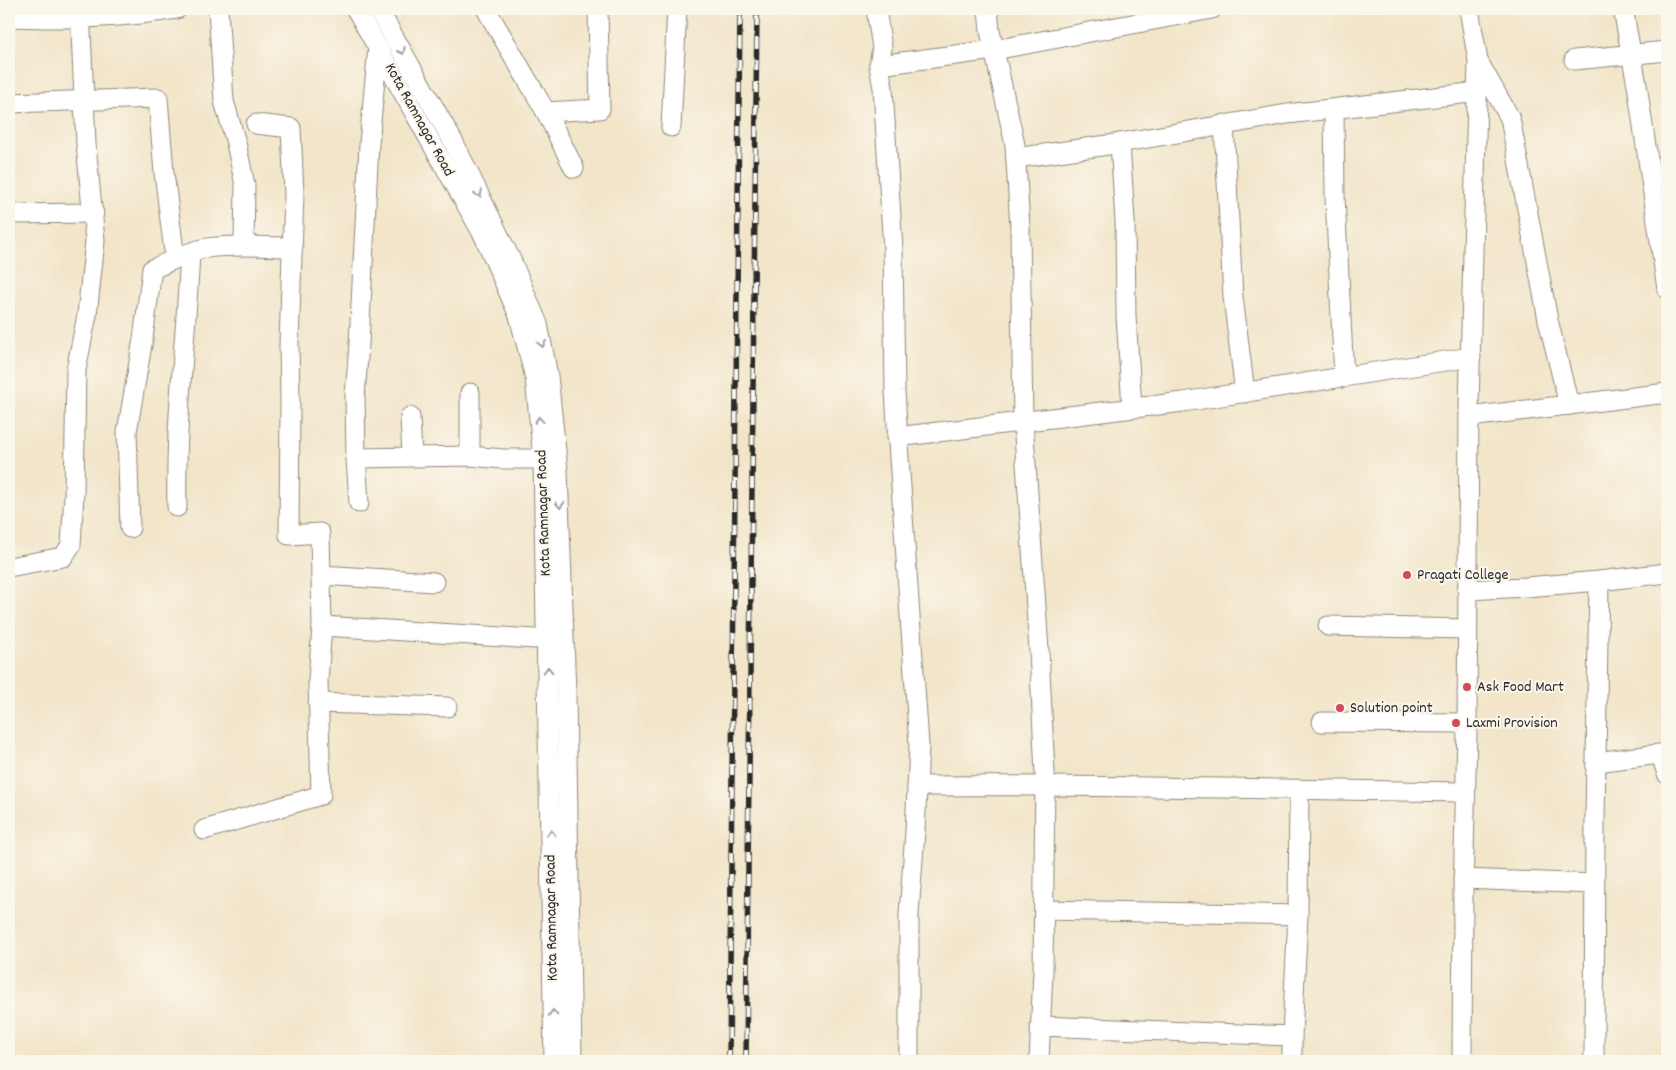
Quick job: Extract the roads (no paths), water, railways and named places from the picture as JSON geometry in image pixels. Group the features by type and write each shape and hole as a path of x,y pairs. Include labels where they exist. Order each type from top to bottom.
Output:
{"street":[{"path":"9,17 80,14 136,15 177,9"},
{"path":"218,9 224,101 245,185 244,246"},
{"name":"Kota Ramnagar Road","path":"356,9 484,236 519,316 536,378 543,459 554,1061"},
{"path":"378,9 454,143 512,262 538,324 548,376 558,470 566,703 572,1061"},
{"path":"486,9 546,112 574,168"},
{"path":"546,112 600,109 598,9"},
{"path":"670,127 677,9"},
{"path":"876,9 882,48 879,65 883,88 894,250 897,437 919,745 909,914 908,1061"},
{"path":"988,9 990,31 1015,145 1020,228 1023,421 1039,650 1045,785 1044,910 1039,1061"},
{"path":"879,65 994,50 1212,9"},
{"path":"1462,1061 1469,417 1478,92 1478,61 1469,9"},
{"path":"1623,9 1637,85 1667,288"},
{"path":"9,567 63,557 71,545 74,494 76,370 87,315 95,242 84,99 80,14"},
{"path":"359,503 355,396 369,144 378,47"},
{"path":"1574,60 1667,51"},
{"path":"1478,61 1510,118 1548,320 1570,405"},
{"path":"1016,158 1120,143 1286,114 1478,92"},
{"path":"9,103 158,98 164,173 182,256 187,312 180,384 176,465 177,507"},
{"path":"1334,108 1335,196 1344,378"},
{"path":"204,830 321,795 318,703 322,626 320,533 288,535 289,345 294,194 291,128 256,124"},
{"path":"1224,124 1233,297 1245,393"},
{"path":"1120,143 1125,221 1126,316 1132,408"},
{"path":"9,214 94,213"},
{"path":"130,528 127,432 143,338 152,269 207,248 244,246 293,247"},
{"path":"897,437 1245,393 1471,357"},
{"path":"470,393 470,456"},
{"path":"1469,417 1667,393"},
{"path":"410,417 412,456"},
{"path":"356,458 470,456 503,460 543,459"},
{"path":"1467,590 1599,581 1667,573"},
{"path":"321,575 434,582"},
{"path":"1594,1061 1594,884 1599,581"},
{"path":"322,626 535,639"},
{"path":"1328,626 1467,629"},
{"path":"318,703 447,707"},
{"path":"1322,722 1467,723"},
{"path":"1596,762 1664,754 1667,774"},
{"path":"917,786 1045,785 1466,792"},
{"path":"1292,1061 1298,915 1299,790"},
{"path":"1463,879 1594,884"},
{"path":"1044,910 1298,915"},
{"path":"1040,1026 1292,1036"}],"railway":[{"path":"729,1061 740,9"},
{"path":"746,1061 757,9"}],"place":[{"name":"Pragati College","path":"1407,575"},
{"name":"Ask Food Mart","path":"1467,687"},
{"name":"Solution point","path":"1340,708"},
{"name":"Laxmi Provision","path":"1456,723"}]}
